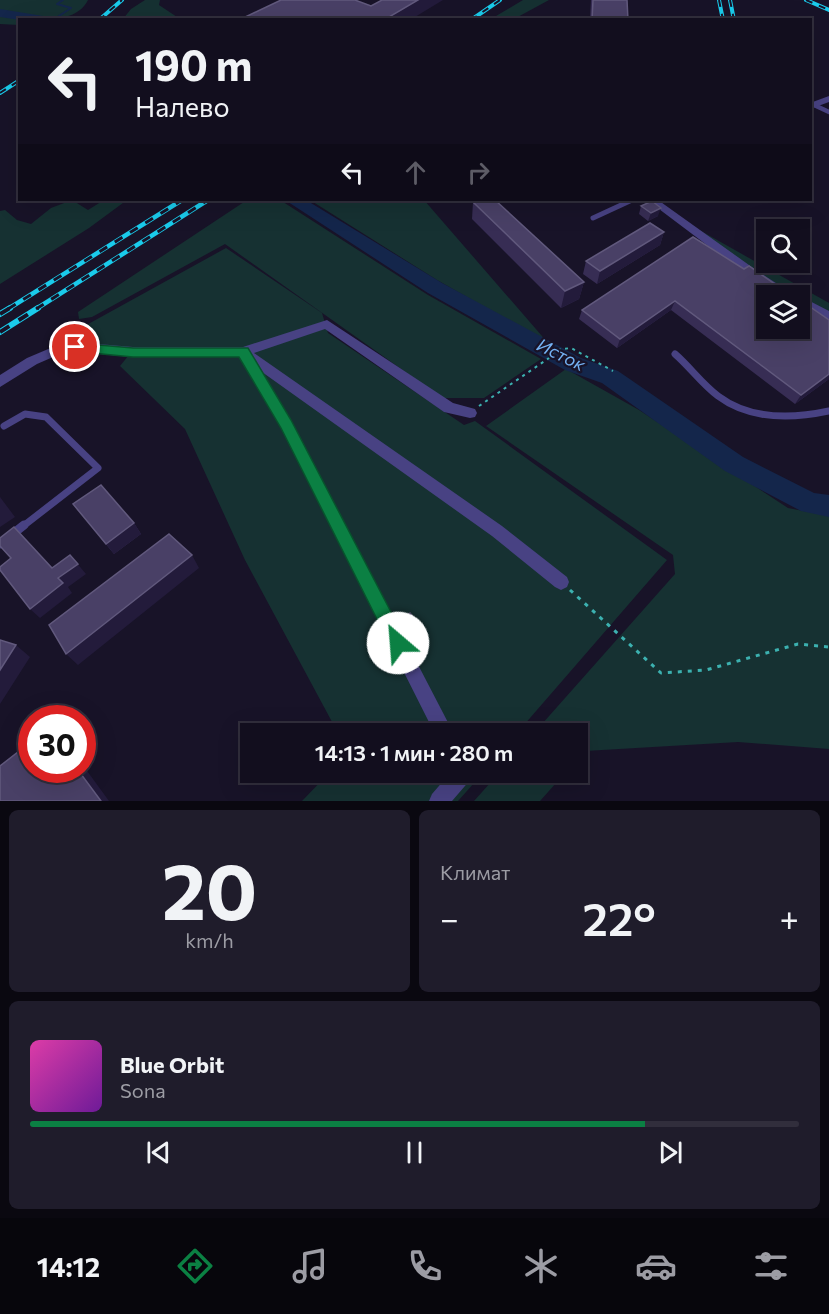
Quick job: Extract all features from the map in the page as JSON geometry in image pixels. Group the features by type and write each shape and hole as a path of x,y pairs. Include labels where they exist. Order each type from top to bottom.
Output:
{"street":[{"path":"812,105 829,99"},
{"path":"653,201 772,285"},
{"path":"810,306 829,316"},
{"path":"0,382 32,360 58,350 75,347 133,352 243,352 327,324 449,408 470,413"},
{"path":"243,352 497,531 561,582"},
{"path":"243,352 286,424 439,723"},
{"path":"439,801 455,783"}],"lane":[{"path":"812,105 829,112"},
{"path":"593,218 630,201"},
{"path":"675,354 718,396 742,410 779,417 829,411"},
{"path":"0,544 98,468 46,417 25,414 4,426"}],"path":[{"path":"470,413 549,358 555,350 571,348 614,371"},
{"path":"561,582 661,673 706,670 798,644 829,647"}],"green space":[{"path":"0,0 88,0 76,13 61,18 18,18 18,25 0,24"},
{"path":"145,0 160,0 159,5 178,18 124,18 131,9"},
{"path":"523,0 549,0 516,18 493,18"},
{"path":"74,201 88,210 102,201 126,201 89,228 0,284 0,211 5,210 17,220 31,224 51,208"},
{"path":"245,201 282,201 428,295 541,359 484,398 442,398 225,244 92,317 79,319 78,312"},
{"path":"312,201 425,201 548,343 437,280"},
{"path":"694,227 756,262 756,271"},
{"path":"226,248 322,313 328,333 464,425 475,421 667,560 526,723 333,723 245,560 185,429 120,366 133,350 72,343 81,328"},
{"path":"759,273 776,273 797,285 776,285"},
{"path":"810,292 829,303 829,316 810,306"},
{"path":"566,369 639,410 788,508 829,516 829,749 738,742 588,751 588,723 543,723 675,574 673,555 486,426"},
{"path":"319,783 474,783 458,801 302,801"},
{"path":"490,783 556,783 540,801 474,801"}],"building":[{"path":"281,0 355,0 371,6 382,0 418,0 387,18 243,18"},
{"path":"593,0 627,0 628,18 592,18"},
{"path":"496,201 584,282 565,291 473,202"},
{"path":"652,201 661,208 651,213 641,206"},
{"path":"650,223 664,232 600,271 586,261"},
{"path":"693,237 744,269 749,266 776,285 756,285 756,339 810,339 810,307 829,320 829,374 801,395 675,301 620,339 582,310"},
{"path":"101,485 134,523 106,544 73,504"},
{"path":"14,527 52,568 70,555 78,564 58,578 63,583 30,609 0,570 0,567 11,558 0,546 0,538"},
{"path":"169,534 192,555 66,654 49,625"},
{"path":"410,613 419,625 410,632 401,620"},
{"path":"0,640 16,645 0,670"},
{"path":"18,752 18,783 88,783 101,801 0,801 0,766"}],"waterway":[{"path":"56,18 71,8 57,4 63,0"},
{"name":"Исток","path":"0,13 31,18"},
{"name":"Исток","path":"296,201 435,288 573,364 610,377 734,464 810,503 829,506"}],"railway":[{"path":"101,18 122,0"},
{"path":"474,18 500,0"},
{"path":"719,0 723,18"},
{"path":"730,0 734,18"},
{"path":"806,0 829,10"},
{"path":"0,93 18,81"},
{"path":"8,309 180,201"},
{"path":"36,309 206,201"},
{"path":"0,314 10,308"},
{"path":"0,332 38,308"}],"route":[{"path":"75,347 133,352 243,352 286,424 398,643"}]}
